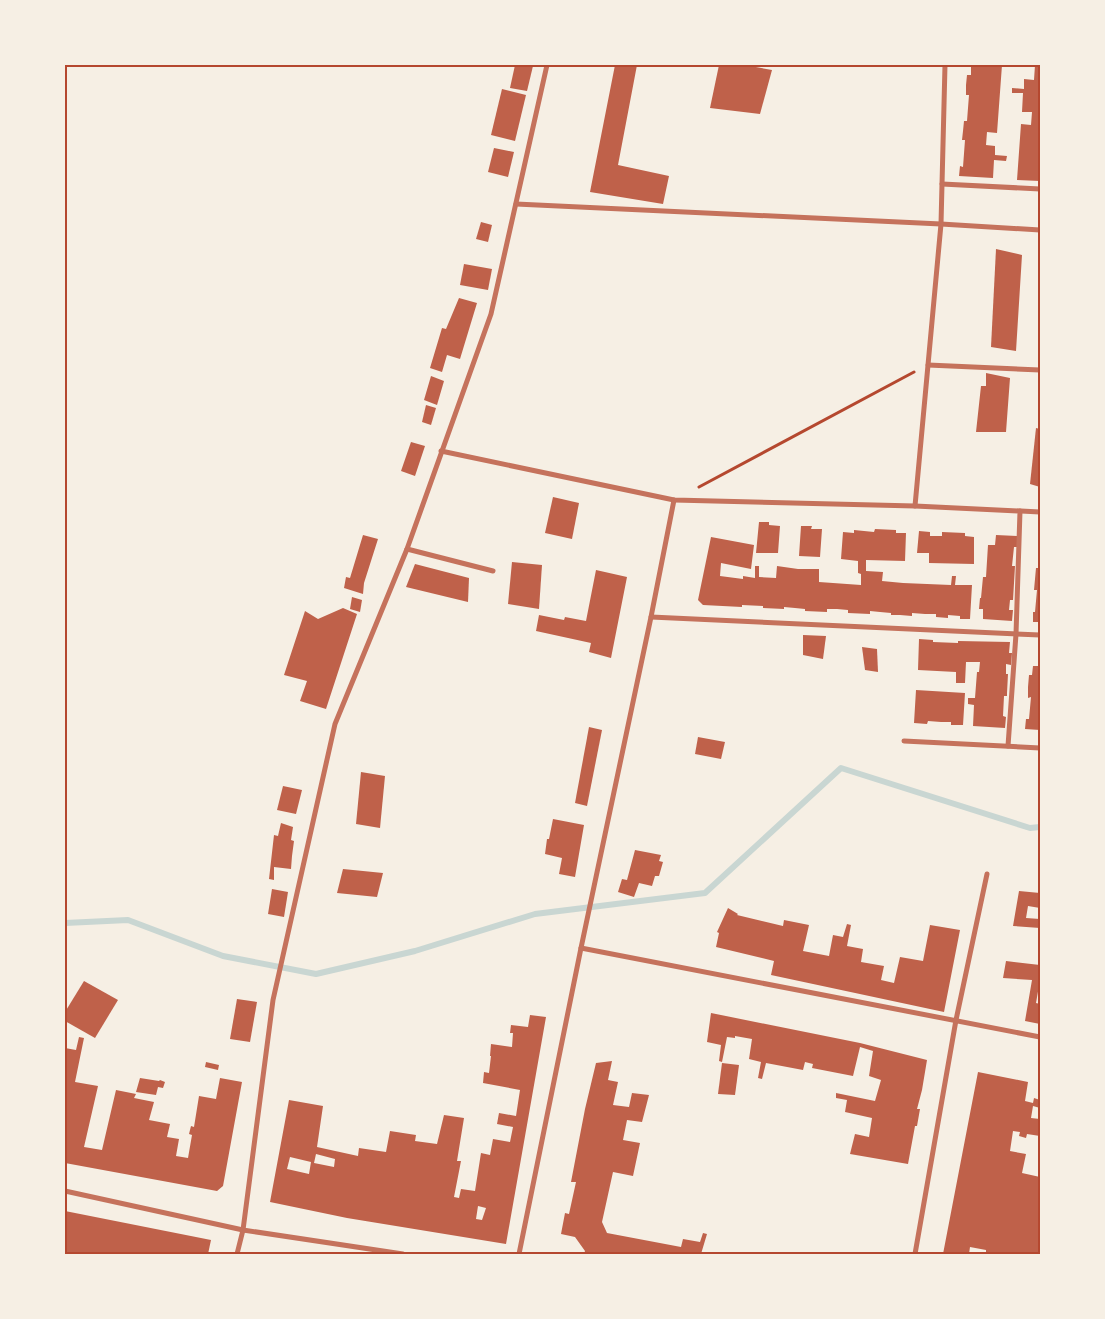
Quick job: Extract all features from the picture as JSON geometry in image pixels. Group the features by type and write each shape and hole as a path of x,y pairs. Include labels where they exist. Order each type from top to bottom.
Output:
{"street":[{"path":"237,1254 243,1230 273,1000 335,724 407,549 490,314 547,65"},
{"path":"915,506 941,224 944,65"},
{"path":"942,184 1040,189"},
{"path":"516,204 1040,230"},
{"path":"928,365 1040,370"},
{"path":"441,451 674,500 915,506 1040,512"},
{"path":"518,1254 674,500"},
{"path":"1008,746 1016,634 1020,511"},
{"path":"407,549 493,571"},
{"path":"651,617 1040,635"},
{"path":"904,741 1040,748"},
{"path":"915,1254 956,1020 987,874"},
{"path":"581,948 1040,1037"},
{"path":"65,1191 243,1230 403,1254"}],"path":[{"path":"674,500 928,365"}],"building":[{"path":"515,65 533,66 527,91 510,88"},
{"path":"615,65 637,65 618,165 669,176 663,204 590,192"},
{"path":"719,65 745,65 772,70 760,114 710,108"},
{"path":"971,65 1002,65 997,133 987,132 986,145 995,146 995,155 1007,156 1006,161 994,160 993,178 959,176 960,166 963,167 965,140 962,140 964,121 967,121 969,95 966,95 966,85 967,75 971,75"},
{"path":"1035,65 1040,65 1040,181 1017,180 1021,124 1031,125 1032,112 1022,112 1023,93 1012,93 1012,88 1024,89 1024,79 1034,80"},
{"path":"502,89 526,95 515,141 491,135"},
{"path":"494,148 514,152 508,177 488,172"},
{"path":"481,222 492,225 488,242 476,239"},
{"path":"996,249 1022,255 1016,351 991,347"},
{"path":"464,264 492,269 488,290 460,285"},
{"path":"459,298 477,303 460,359 447,355 442,372 430,368 442,328 446,329"},
{"path":"986,373 1010,378 1006,432 976,432 981,386 986,386"},
{"path":"431,376 444,381 437,405 424,400"},
{"path":"426,405 436,408 431,425 422,422"},
{"path":"1036,428 1040,429 1040,487 1030,484"},
{"path":"411,442 425,446 415,476 401,471"},
{"path":"553,497 579,503 572,539 545,533"},
{"path":"759,522 769,522 769,525 780,526 778,553 756,553"},
{"path":"801,526 812,526 811,529 822,529 820,557 799,556"},
{"path":"875,529 896,530 896,533 906,533 905,561 866,560 866,571 883,572 882,581 903,583 951,585 952,576 956,576 955,585 972,585 970,619 960,619 960,616 948,615 948,618 936,617 936,614 912,613 912,616 870,611 870,614 848,613 848,610 837,609 827,609 827,612 805,611 805,609 784,607 784,609 763,608 763,606 703,605 698,600 711,537 754,545 751,569 721,563 720,576 743,579 743,576 755,578 755,566 759,566 759,577 776,578 777,566 819,569 819,582 861,585 858,561 841,559 843,532 854,533 854,530 874,532"},
{"path":"919,531 930,532 930,536 942,536 942,532 965,533 965,536 974,537 974,564 929,563 929,553 917,553"},
{"path":"363,535 378,539 364,583 363,594 344,588 346,577 350,578"},
{"path":"996,535 1017,536 1017,547 1014,547 1012,566 1015,566 1013,600 1010,600 1009,610 1013,610 1012,621 983,619 983,609 979,609 983,577 986,577 988,545 995,545"},
{"path":"1039,554 1040,622 1033,622 1037,590 1034,590"},
{"path":"512,562 542,565 539,609 508,604"},
{"path":"415,564 469,578 468,602 406,587"},
{"path":"596,570 627,577 611,658 589,652 591,643 536,631 539,615 564,620 565,617 586,621"},
{"path":"352,597 362,600 360,612 350,609"},
{"path":"343,608 357,614 326,709 300,701 307,681 284,675 305,611 318,619"},
{"path":"803,635 826,636 823,659 803,655"},
{"path":"919,639 933,640 933,642 958,643 958,641 1010,642 1009,653 1012,653 1011,665 1006,664 1006,674 1008,674 1007,696 1004,696 1003,716 1006,717 1005,728 973,726 974,705 968,704 968,698 975,698 977,672 979,672 980,662 966,662 965,683 956,683 956,672 918,670"},
{"path":"862,647 877,649 878,672 865,670"},
{"path":"1033,666 1040,666 1040,730 1025,729 1026,719 1029,719 1031,697 1028,698 1029,675 1032,675"},
{"path":"916,690 965,693 963,725 951,725 951,722 928,721 927,724 914,723"},
{"path":"589,727 602,730 587,806 575,803"},
{"path":"698,737 725,742 721,759 695,754"},
{"path":"361,772 385,776 380,828 356,824"},
{"path":"283,786 302,790 296,814 277,810"},
{"path":"553,819 584,825 575,877 559,874 562,858 545,854"},
{"path":"281,823 293,827 291,840 294,841 291,869 274,867 274,880 269,879 274,835 278,836"},
{"path":"635,850 661,855 659,861 663,862 659,876 655,876 652,886 639,883 634,897 618,892 622,879 627,880"},
{"path":"343,869 383,873 377,897 337,893"},
{"path":"272,889 288,892 284,917 268,914"},
{"path":"1019,891 1040,893 1040,908 1028,906 1026,918 1040,919 1040,928 1013,926"},
{"path":"728,908 737,915 783,926 784,920 809,925 803,951 829,956 833,935 843,937 847,924 851,925 847,946 863,949 861,962 884,966 881,980 894,983 900,957 923,961 930,925 960,930 944,1012 771,975 774,961 716,947 719,933 717,932"},
{"path":"1006,961 1040,965 1040,980 1036,1003 1040,1004 1040,1024 1025,1021 1032,980 1003,978"},
{"path":"84,981 118,1000 95,1038 65,1021 65,1012"},
{"path":"237,999 257,1002 250,1042 230,1039"},
{"path":"711,1013 860,1043 927,1060 917,1109 920,1109 917,1126 915,1126 908,1164 850,1154 855,1134 869,1137 872,1118 845,1112 847,1100 836,1098 836,1093 875,1101 881,1080 869,1076 873,1051 860,1047 853,1076 812,1068 813,1064 805,1062 803,1070 766,1063 762,1079 758,1078 761,1062 749,1059 752,1039 735,1036 735,1038 727,1037 722,1062 719,1061 721,1045 707,1042"},
{"path":"530,1015 546,1017 506,1244 347,1218 270,1202 289,1100 323,1106 317,1147 358,1156 359,1148 386,1152 390,1131 416,1135 415,1141 437,1144 444,1115 464,1118 457,1161 461,1161 454,1197 459,1198 461,1189 475,1191 481,1153 490,1155 493,1139 510,1142 513,1127 497,1124 499,1113 516,1116 520,1090 483,1083 484,1072 489,1073 491,1044 512,1047 513,1033 510,1033 511,1025 528,1027","holes":["316,1154 335,1159 334,1167 314,1163","290,1157 311,1162 309,1174 287,1169","478,1206 486,1208 482,1220 476,1219"]},
{"path":"79,1037 84,1038 75,1082 98,1086 84,1147 102,1150 116,1090 136,1094 134,1098 154,1102 149,1120 170,1124 167,1137 179,1139 176,1156 188,1158 192,1135 189,1134 191,1126 194,1127 199,1096 216,1099 220,1078 242,1082 223,1186 217,1191 65,1163 65,1048 76,1050"},
{"path":"612,1061 608,1080 618,1082 613,1105 629,1107 632,1093 649,1095 642,1122 627,1120 623,1140 640,1143 633,1176 613,1172 602,1222 607,1233 681,1247 683,1239 700,1242 703,1233 707,1234 701,1254 584,1254 585,1251 575,1237 561,1234 565,1213 569,1214 576,1182 571,1182 596,1063"},
{"path":"206,1062 219,1065 218,1070 205,1067"},
{"path":"722,1063 739,1065 735,1095 718,1094"},
{"path":"978,1072 1028,1082 1025,1101 1033,1103 1034,1098 1040,1100 1040,1108 1033,1106 1031,1118 1040,1119 1040,1136 1027,1134 1026,1138 1019,1136 1020,1132 1013,1131 1010,1151 1026,1154 1022,1173 1040,1177 1040,1254 986,1254 986,1250 970,1247 969,1254 943,1254"},
{"path":"140,1078 165,1082 163,1088 158,1087 156,1095 136,1092"},
{"path":"65,1211 211,1240 208,1254 65,1254"}],"waterway":[{"path":"65,923 128,920 223,956 316,974 415,951 535,914 705,893 841,768 1030,828 1040,827"}]}
